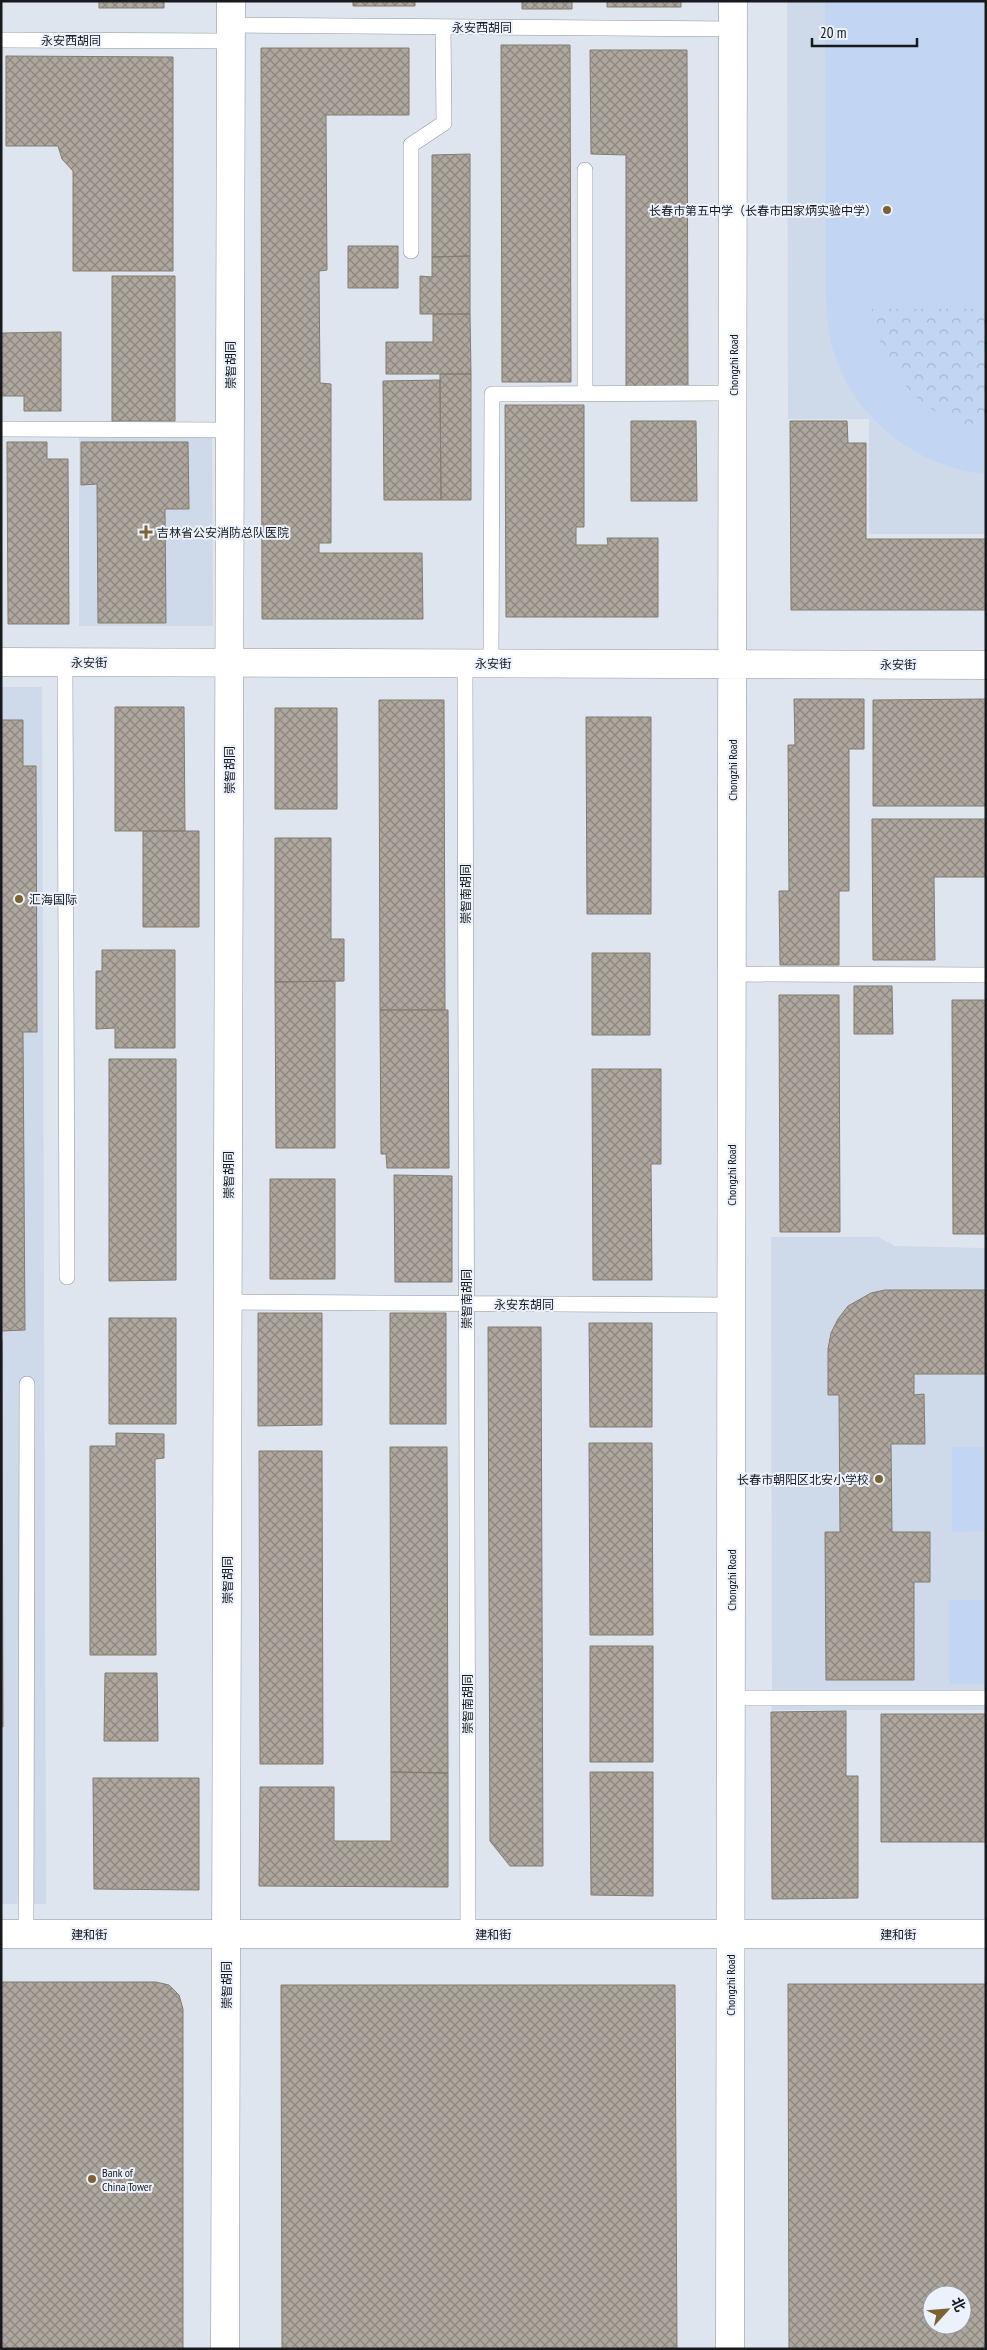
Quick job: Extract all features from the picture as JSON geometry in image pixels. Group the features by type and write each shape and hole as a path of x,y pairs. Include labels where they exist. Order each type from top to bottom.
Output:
{"street":[{"name":"Chongzhi Road","path":"730,2349 733,1"},
{"name":"崇智胡同","path":"225,2349 231,22"},
{"name":"永安街","path":"1,662 986,665"},
{"name":"建和街","path":"14,1934 986,1934"}],"lane":[{"name":"永安西胡同","path":"1,40 231,22 444,27 733,29"},
{"path":"411,251 411,145 444,123 444,27"},
{"path":"585,170 585,394 733,394"},
{"name":"崇智南胡同","path":"468,1934 466,1303 478,663 492,394 585,394"},
{"path":"1,429 230,430"},
{"path":"65,662 67,1277"},
{"path":"732,974 986,975"},
{"name":"永安东胡同","path":"228,1302 731,1305"},
{"path":"14,1934 27,1384"},
{"path":"731,1698 986,1698"}],"shaded area":[{"name":"长春市第五中学（长春市田家炳实验中学）","path":"787,1 986,1 986,534 869,534 869,419 788,419"},
{"name":"吉林省公安消防总队医院","path":"79,438 212,438 213,626 79,626"},
{"path":"1,687 42,687 46,1904 1,1904"},
{"name":"长春市朝阳区北安小学校","path":"771,1237 878,1237 895,1246 986,1248 986,1710 772,1710"}],"green space":[{"name":"长春市第五中学（长春市田家炳实验中学）","path":"825,1 986,1 986,309 873,309 957,421 986,428 986,474 962,470 938,462 916,452 895,438 860,403 846,382 836,359 829,330 826,299"},
{"path":"872,309 986,309 986,428 964,424 943,416 908,389 884,352 876,331"},
{"path":"952,1447 986,1447 986,1531 952,1532"},
{"path":"949,1600 986,1600 986,1684 949,1684"}],"building":[{"path":"99,1 164,1 164,8 99,8"},
{"path":"353,1 415,1 415,6 353,6"},
{"path":"522,1 572,1 572,9 522,9"},
{"path":"607,1 681,1 681,7 607,7"},
{"path":"501,45 570,45 571,382 502,382"},
{"path":"261,48 409,48 409,115 326,115 327,270 319,271 320,383 331,384 331,543 319,543 319,553 422,553 423,619 262,619"},
{"path":"590,50 687,50 688,388 626,388 626,155 591,154"},
{"path":"6,56 173,57 173,271 73,271 73,171 62,159 58,146 6,146"},
{"path":"470,154 470,256 432,257 432,155"},
{"path":"348,246 398,246 398,288 348,288"},
{"path":"470,256 470,314 420,314 420,276 432,277 432,257"},
{"path":"112,276 175,276 175,421 112,421"},
{"path":"433,314 470,314 471,374 386,374 386,342 433,342"},
{"path":"61,332 61,411 24,411 24,396 1,396 1,333"},
{"path":"440,374 471,374 471,500 441,500"},
{"path":"440,380 441,500 384,500 383,381"},
{"path":"505,405 584,405 584,527 576,527 576,545 608,545 607,538 658,538 658,617 506,617"},
{"path":"631,421 696,421 697,501 631,501"},
{"path":"790,421 847,421 848,443 866,443 866,539 986,539 986,610 791,610"},
{"path":"7,442 47,442 47,459 68,459 69,624 8,624"},
{"path":"81,442 188,442 189,509 165,509 166,623 98,623 97,484 81,485"},
{"path":"794,699 864,699 864,749 849,749 849,891 839,891 839,965 780,965 779,891 789,891 788,745 795,745"},
{"path":"986,699 986,806 873,806 873,700"},
{"path":"379,700 444,700 445,1010 380,1010"},
{"path":"115,707 184,707 185,831 115,831"},
{"path":"275,708 337,708 337,809 275,809"},
{"path":"586,717 651,717 651,914 587,914"},
{"name":"汇海国际","path":"1,720 23,720 23,766 36,766 37,1032 23,1032 25,1330 1,1331"},
{"path":"872,819 986,819 986,877 934,877 935,960 873,960"},
{"path":"143,831 199,831 199,927 143,927"},
{"path":"275,838 331,838 331,939 344,939 344,981 275,982"},
{"path":"102,950 175,950 175,1048 115,1048 115,1028 96,1029 96,971 102,971"},
{"path":"592,953 650,953 650,1035 592,1035"},
{"path":"335,981 335,1148 276,1148 275,982"},
{"path":"854,986 892,986 893,1034 854,1034"},
{"path":"779,995 839,995 840,1232 780,1232"},
{"path":"952,1000 986,1000 986,1234 953,1234"},
{"path":"380,1010 448,1010 449,1168 387,1168 386,1154 381,1154"},
{"path":"109,1059 176,1059 176,1280 109,1281"},
{"path":"592,1069 661,1069 661,1164 651,1164 652,1280 593,1280"},
{"path":"394,1175 452,1176 452,1282 395,1282"},
{"path":"270,1179 335,1179 335,1279 270,1279"},
{"path":"885,1290 986,1290 986,1374 914,1374 914,1395 924,1394 925,1444 891,1444 892,1532 930,1532 930,1582 914,1582 914,1680 826,1680 825,1532 840,1532 839,1395 828,1395 828,1349 831,1333 838,1319 848,1306 871,1293"},
{"path":"258,1313 322,1313 322,1425 258,1426"},
{"path":"390,1313 446,1313 446,1424 390,1424"},
{"path":"109,1318 176,1318 176,1424 109,1424"},
{"path":"589,1323 652,1323 652,1427 590,1427"},
{"path":"488,1327 541,1327 543,1866 510,1866 490,1841"},
{"path":"1,1339 2,1341 3,1727 1,1727"},
{"path":"116,1433 164,1434 164,1458 155,1459 156,1655 90,1655 90,1446 116,1446"},
{"path":"589,1443 652,1443 653,1635 590,1635"},
{"path":"390,1447 447,1447 448,1773 391,1772"},
{"path":"259,1451 322,1451 323,1764 260,1764"},
{"path":"590,1646 653,1646 653,1762 590,1762"},
{"path":"105,1673 157,1673 158,1741 104,1741"},
{"path":"846,1711 846,1776 858,1776 858,1898 772,1899 771,1712"},
{"path":"881,1714 986,1714 986,1842 881,1842"},
{"path":"391,1772 448,1773 448,1887 259,1886 260,1787 334,1787 334,1841 391,1841"},
{"path":"590,1772 653,1772 653,1896 591,1895"},
{"path":"93,1778 199,1778 199,1890 94,1889"},
{"name":"Bank of China Tower","path":"1,1982 156,1982 169,1985 179,1995 183,2009 183,2349 1,2349"},
{"path":"788,1984 986,1984 986,2349 789,2349"},
{"path":"281,1985 675,1985 677,2349 282,2349"}],"place":[{"name":"长春市第五中学（长春市田家炳实验中学）","path":"887,210"},
{"name":"吉林省公安消防总队医院","path":"146,532"},
{"name":"汇海国际","path":"19,899"},
{"name":"长春市朝阳区北安小学校","path":"879,1479"},
{"name":"Bank of China Tower","path":"92,2179"}]}
